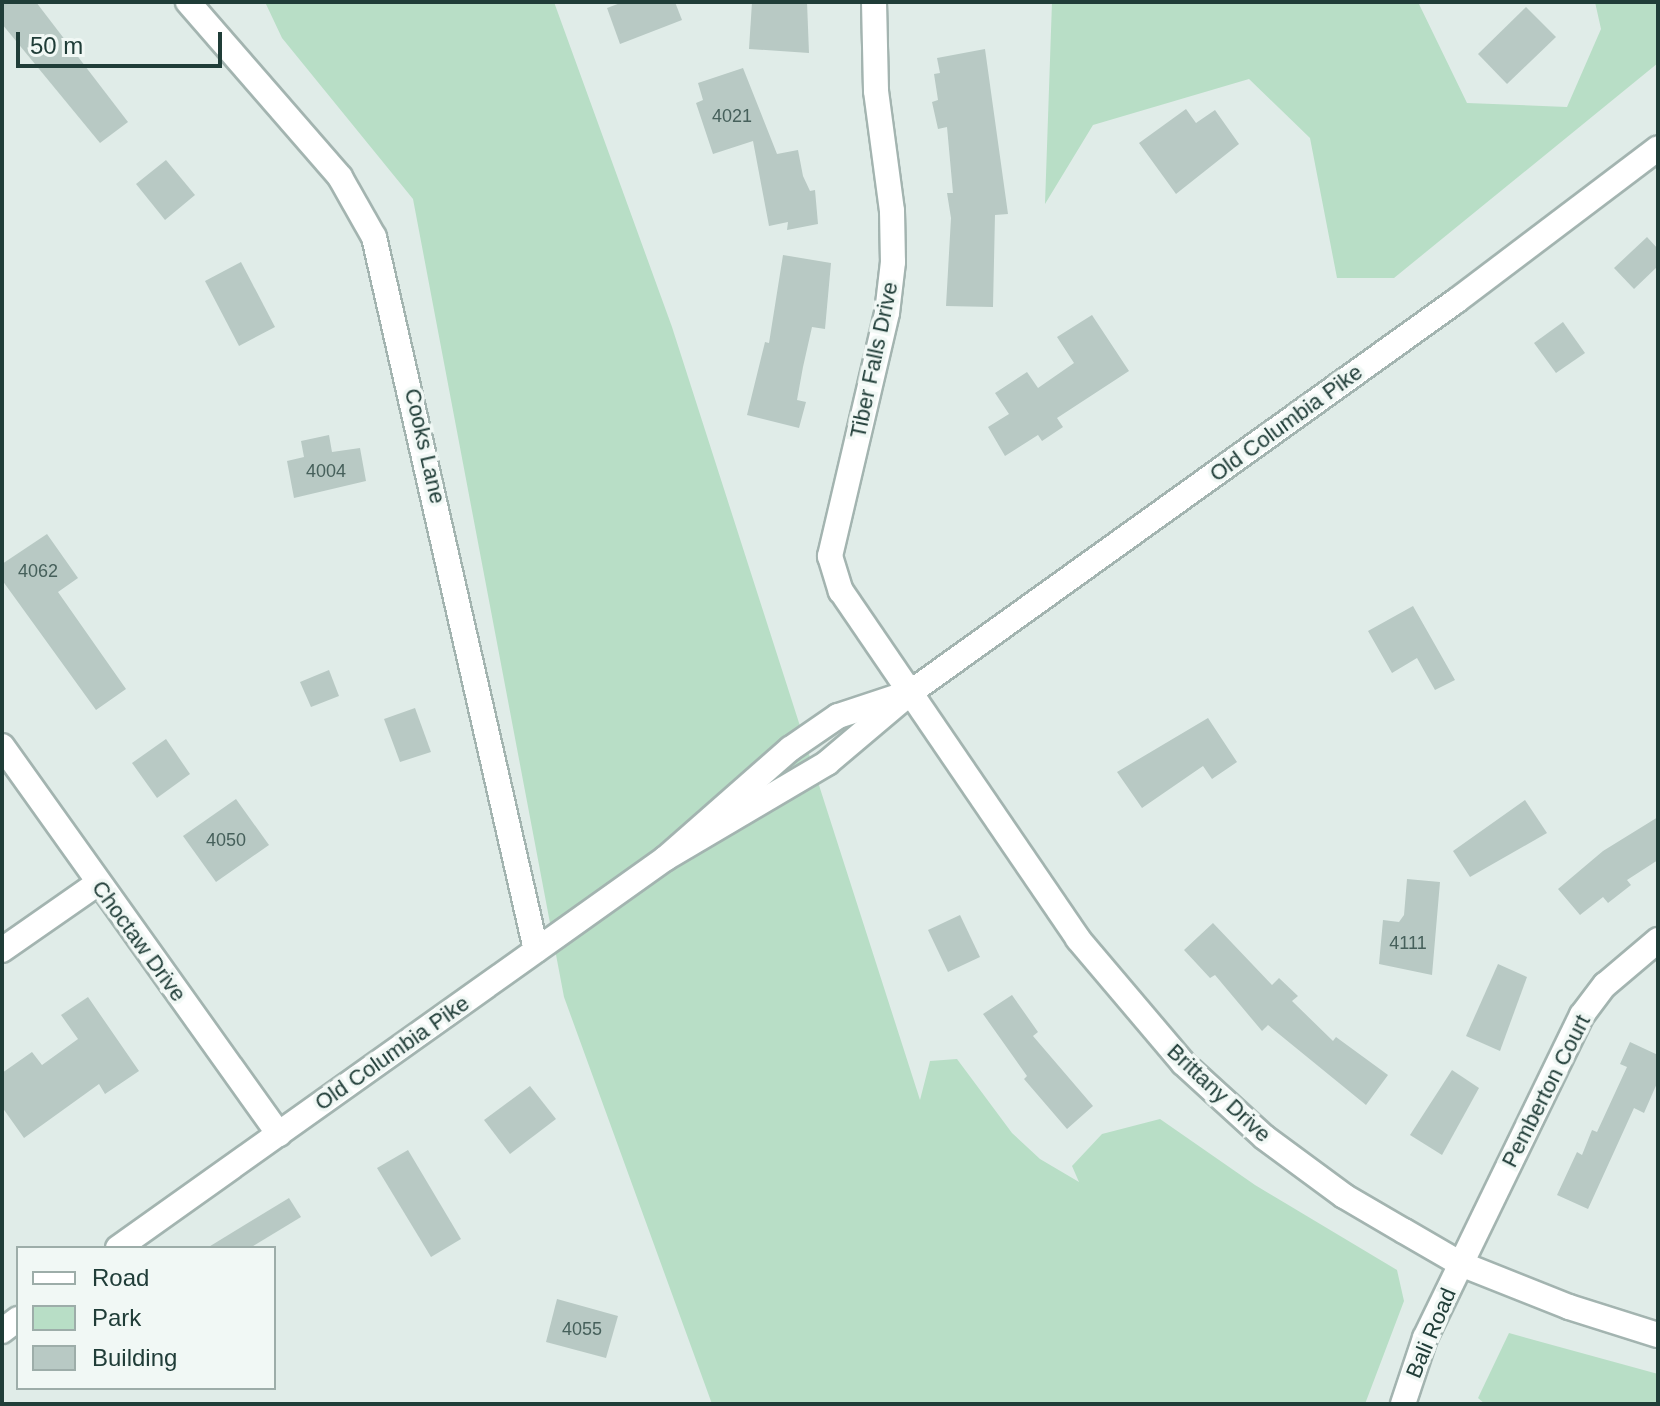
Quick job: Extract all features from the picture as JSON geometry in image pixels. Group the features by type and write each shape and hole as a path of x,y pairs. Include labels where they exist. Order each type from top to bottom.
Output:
{"street":[{"name":"Cooks Lane","path":"188,2 340,177 374,237 536,950"},
{"name":"Tiber Falls Drive","path":"874,2 876,91 892,211 893,262 887,313 830,556 841,591 911,692"},
{"name":"Old Columbia Pike","path":"666,858 827,763 911,692 1456,301 1658,148"},
{"name":"Old Columbia Pike","path":"121,1246 666,858 826,724 911,692"},
{"name":"Brittany Drive","path":"911,692 1078,939 1183,1063 1264,1137 1344,1196 1461,1264 1569,1307 1658,1335"},
{"name":"Choctaw Drive","path":"2,746 279,1134"},
{"path":"2,950 98,883"},
{"name":"Pemberton Court","path":"1461,1264 1582,1015 1605,985 1658,940"},
{"name":"Bali Road","path":"1403,1404 1425,1338 1461,1264"}],"green space":[{"path":"265,2 554,2 672,327 920,1100 930,1061 957,1059 1012,1133 1040,1159 1079,1182 1072,1166 1102,1134 1160,1119 1255,1185 1397,1270 1404,1301 1365,1404 712,1404 564,997 413,199 282,38"},
{"path":"1052,2 1418,2 1467,103 1567,107 1601,29 1595,2 1658,2 1658,63 1394,278 1337,278 1310,138 1249,79 1093,125 1045,204"},
{"path":"1509,1333 1658,1374 1658,1404 1485,1404 1478,1398"}],"building":[{"path":"2,2 36,2 128,122 100,143 2,24"},
{"path":"623,2 675,2 682,20 620,44 607,8"},
{"path":"752,2 807,2 809,53 749,49"},
{"path":"1526,7 1556,37 1507,84 1478,54"},
{"path":"985,49 1008,214 995,215 993,307 946,306 951,218 947,193 953,193 947,127 938,129 932,102 938,100 934,74 940,73 937,58"},
{"path":"743,68 777,154 798,150 803,176 810,191 815,190 818,224 787,230 788,222 769,226 753,141 713,154 696,103 703,100 698,83"},
{"path":"1186,109 1196,123 1215,110 1239,144 1176,194 1139,143"},
{"path":"166,160 195,195 165,220 136,184"},
{"path":"1647,237 1658,249 1658,266 1634,289 1614,268"},
{"path":"783,255 831,263 825,329 812,327 803,367 797,400 806,402 799,428 747,415 765,342 769,343"},
{"path":"241,262 275,327 239,346 205,281"},
{"path":"1092,315 1129,371 1057,418 1063,427 1042,441 1038,435 1005,456 988,427 1009,414 995,393 1027,372 1038,388 1074,363 1057,337"},
{"path":"1563,322 1585,353 1556,373 1534,343"},
{"path":"329,435 332,452 360,448 366,481 294,498 287,461 304,457 301,441"},
{"path":"47,534 78,578 58,592 126,689 96,710 2,580 2,564"},
{"path":"1413,606 1455,680 1435,690 1417,658 1392,673 1368,631"},
{"path":"329,670 339,696 311,707 300,682"},
{"path":"415,708 431,752 400,762 384,719"},
{"path":"1208,718 1237,762 1212,779 1203,766 1142,808 1117,772"},
{"path":"166,739 190,774 157,798 132,763"},
{"path":"236,799 269,845 216,882 183,836"},
{"path":"1525,800 1547,833 1470,877 1453,851"},
{"path":"1658,817 1658,860 1627,880 1631,885 1608,903 1603,897 1580,915 1558,889 1603,851"},
{"path":"1407,879 1440,882 1432,975 1379,964 1383,920 1399,922 1404,915"},
{"path":"960,915 980,957 948,972 928,930"},
{"path":"1213,923 1272,985 1279,978 1298,996 1292,1001 1333,1041 1336,1037 1388,1075 1366,1105 1268,1025 1262,1031 1215,975 1210,978 1184,950"},
{"path":"1498,964 1527,977 1500,1051 1466,1036"},
{"path":"1012,995 1038,1032 1033,1036 1093,1106 1067,1129 1024,1079 1027,1076 983,1014"},
{"path":"88,997 139,1071 105,1094 99,1084 24,1138 2,1107 2,1073 32,1052 42,1065 78,1039 61,1015"},
{"path":"1630,1042 1658,1055 1658,1081 1644,1113 1634,1108 1588,1209 1557,1195 1577,1152 1582,1155 1592,1130 1597,1132 1627,1067 1620,1064"},
{"path":"1452,1070 1479,1088 1442,1155 1410,1135"},
{"path":"530,1086 556,1119 510,1154 484,1120"},
{"path":"408,1150 461,1239 431,1257 377,1168"},
{"path":"289,1198 301,1217 253,1246 210,1246"},
{"path":"557,1299 618,1316 606,1358 546,1342"}]}
